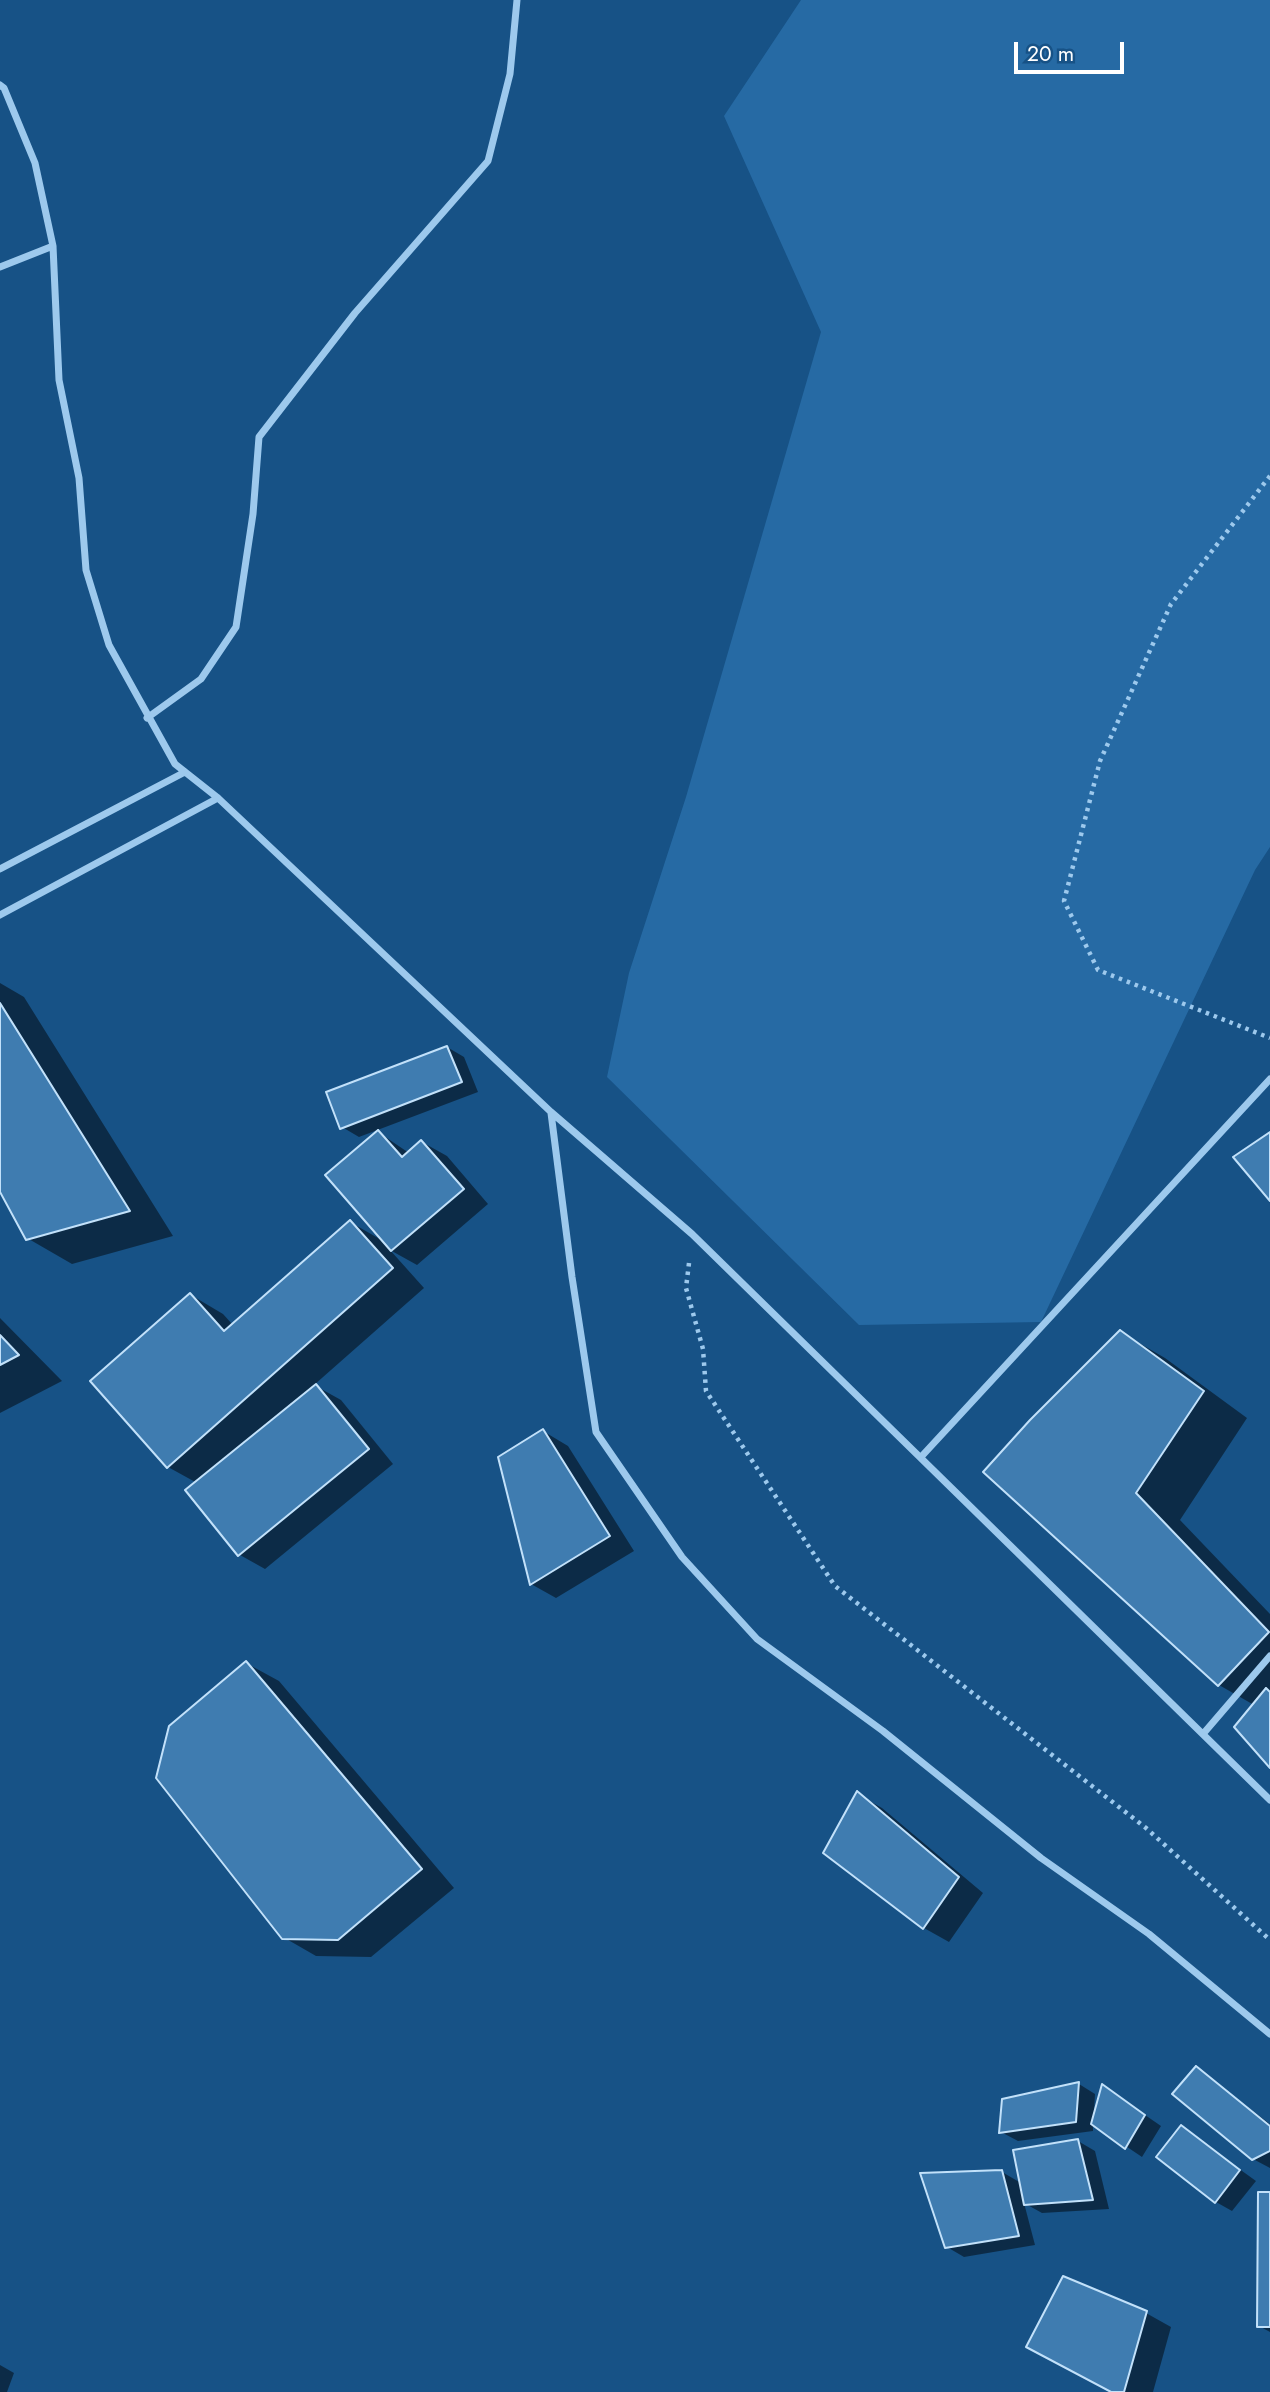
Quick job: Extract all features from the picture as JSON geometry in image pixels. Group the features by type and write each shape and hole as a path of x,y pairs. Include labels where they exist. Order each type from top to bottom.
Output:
{"street":[{"path":"147,718 201,679 236,627 253,514 259,437 355,313 488,161 510,74 517,0"},
{"path":"0,85 4,88 36,163 52,246 59,380 79,478 86,570 109,645 147,718 175,764 218,799 551,1112 692,1234 1270,1800"},
{"path":"0,267 52,246"},
{"path":"0,869 185,772"},
{"path":"0,915 218,799"},
{"path":"921,1457 1270,1079"},
{"path":"551,1112 572,1277 596,1432 682,1557 757,1639 883,1731 1041,1858 1149,1934 1270,2034"},
{"path":"1203,1734 1270,1656"}],"path":[{"path":"1270,477 1171,604 1100,761 1064,901 1098,970 1270,1038"},
{"path":"692,1234 686,1288 704,1349 706,1391 835,1586 1146,1828 1270,1940"}],"shaded area":[{"path":"801,0 1270,0 1270,847 1255,870 1041,1322 859,1325 607,1077 629,973 686,797 821,332 724,116"}],"building":[{"path":"0,1003 130,1211 26,1240 0,1192"},
{"path":"447,1046 462,1082 340,1129 326,1092"},
{"path":"378,1130 402,1157 421,1140 464,1189 391,1251 325,1175"},
{"path":"1270,1132 1270,1201 1233,1157"},
{"path":"350,1220 393,1268 167,1468 90,1381 190,1293 224,1331"},
{"path":"1120,1330 1204,1391 1136,1493 1269,1632 1218,1686 983,1472 1030,1420"},
{"path":"0,1335 19,1355 0,1365"},
{"path":"316,1384 369,1449 238,1556 185,1490"},
{"path":"543,1429 610,1536 530,1585 498,1457"},
{"path":"246,1661 422,1869 338,1940 282,1939 156,1778 169,1726"},
{"path":"1266,1688 1270,1692 1270,1768 1234,1727"},
{"path":"857,1791 959,1877 923,1929 823,1853"},
{"path":"1196,2066 1270,2126 1270,2151 1252,2160 1172,2094"},
{"path":"1079,2082 1076,2122 999,2133 1002,2099"},
{"path":"1102,2084 1145,2115 1125,2149 1091,2124"},
{"path":"1181,2125 1240,2170 1215,2203 1156,2157"},
{"path":"1078,2139 1093,2200 1024,2205 1013,2150"},
{"path":"1002,2170 1019,2236 945,2248 920,2173"},
{"path":"1258,2192 1270,2192 1270,2327 1257,2327"},
{"path":"1063,2276 1147,2311 1124,2392 1111,2392 1026,2347"}]}
